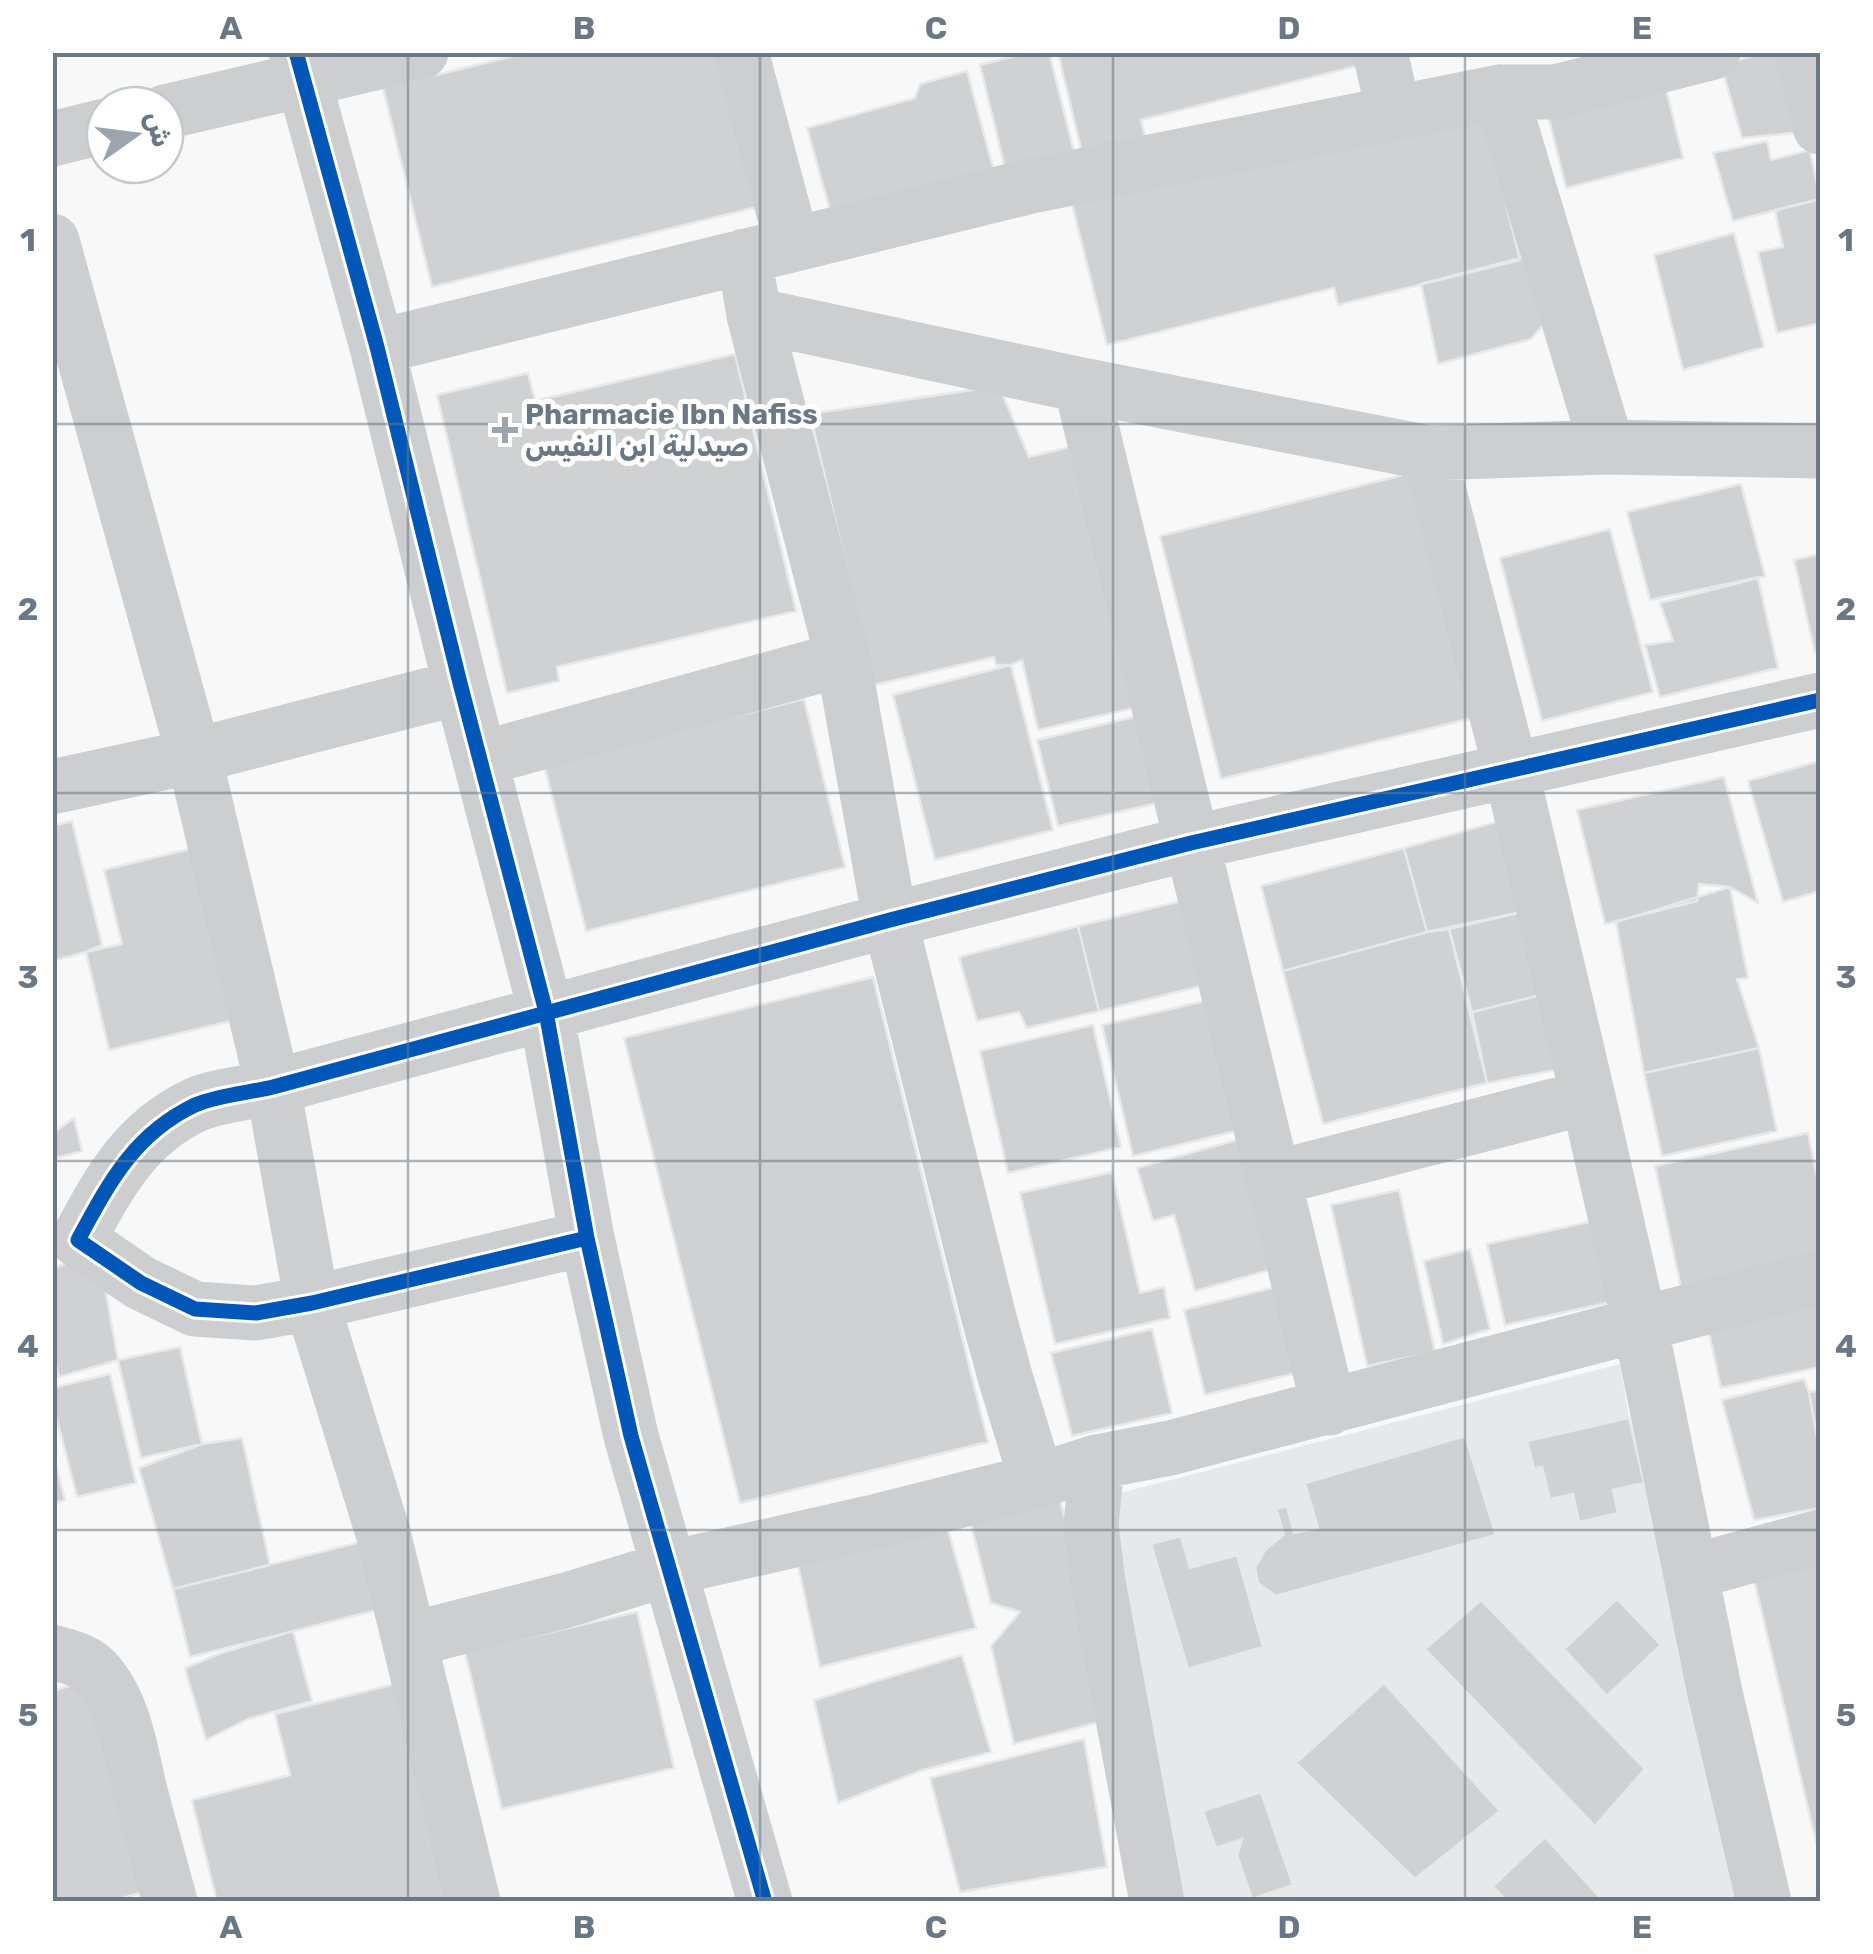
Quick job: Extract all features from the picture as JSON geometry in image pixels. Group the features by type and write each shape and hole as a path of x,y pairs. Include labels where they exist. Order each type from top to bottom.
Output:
{"street":[{"path":"185,105 300,65 421,52"},
{"path":"741,52 768,250 754,315 843,659 890,920 988,1314 1037,1481"},
{"path":"1380,52 1394,113"},
{"path":"377,347 1031,186 1500,92 1552,72 1713,52"},
{"path":"1801,52 1820,128"},
{"path":"300,65 377,347 546,1012 586,1238 631,1436 765,1902"},
{"path":"1500,92 1607,447"},
{"path":"52,139 85,131"},
{"path":"52,242 194,756 272,1088 312,1303 383,1533 473,1902"},
{"path":"754,315 1081,385 1429,453 1607,447 1820,451"},
{"path":"1081,385 1329,1408"},
{"path":"1429,453 1511,770 1588,1097 1640,1324 1715,1693 1764,1902"},
{"path":"480,759 843,659"},
{"path":"52,787 194,756 461,688"},
{"path":"586,1238 256,1313 194,1310 65,1242 112,1178 154,1130 198,1104 272,1088 890,920 1192,843 1820,700"},
{"path":"1272,1178 1588,1097"},
{"path":"408,1640 563,1601 671,1568 878,1521 1097,1462 1329,1408 1820,1277"},
{"path":"1097,1462 1091,1526 1146,1899"},
{"path":"1691,1572 1820,1537"},
{"path":"52,1652 78,1659 98,1674 113,1698 130,1738 138,1785 170,1902"}],"shaded area":[{"path":"1620,1364 1629,1418 1743,1901 1180,1901 1074,1505"}],"building":[{"path":"530,52 735,52 777,202 432,287 383,88"},
{"path":"1030,52 1049,52 1077,164 1008,181 980,65"},
{"path":"1077,52 1371,52 1373,62 1141,120 1145,137 1082,153 1059,57"},
{"path":"1766,52 1781,52 1802,132 1742,138 1721,65"},
{"path":"967,71 996,179 834,224 807,128 915,98 920,84"},
{"path":"1664,81 1683,158 1566,188 1547,111"},
{"path":"1480,101 1520,260 1338,305 1334,288 1107,345 1072,204"},
{"path":"1767,141 1771,160 1810,150 1820,199 1733,221 1713,153"},
{"path":"1820,199 1820,323 1777,333 1758,252 1783,247 1775,210"},
{"path":"1734,233 1764,347 1683,370 1654,255"},
{"path":"1536,254 1546,322 1531,339 1438,364 1421,284"},
{"path":"735,354 796,611 557,667 559,681 507,693 437,395 528,373 535,401"},
{"path":"999,386 1029,457 1086,443 1147,705 1038,730 1022,660 996,665 994,657 874,685 810,414"},
{"path":"1419,471 1477,717 1221,779 1160,536"},
{"path":"1741,484 1765,576 1650,600 1627,512"},
{"path":"1610,529 1653,692 1542,721 1500,558"},
{"path":"1820,554 1820,652 1815,653 1794,560"},
{"path":"1758,578 1778,668 1660,697 1645,645 1673,641 1660,603"},
{"path":"1011,665 1053,830 935,860 893,695"},
{"path":"804,699 845,867 586,931 544,764"},
{"path":"1159,711 1179,798 1058,826 1037,740"},
{"path":"1820,761 1820,891 1783,902 1748,781"},
{"path":"1724,777 1758,903 1730,887 1699,884 1697,901 1605,924 1577,810"},
{"path":"1510,818 1531,910 1427,932 1404,848"},
{"path":"72,821 102,945 52,961 52,826"},
{"path":"206,845 248,1017 109,1050 86,952 122,944 104,870"},
{"path":"1404,848 1427,932 1283,971 1261,886"},
{"path":"1730,887 1748,978 1737,979 1759,1048 1644,1073 1616,922"},
{"path":"1194,898 1214,983 1099,1011 1078,926"},
{"path":"1531,910 1549,993 1472,1012 1449,929"},
{"path":"1078,926 1099,1011 1027,1028 1019,1012 977,1021 959,957"},
{"path":"1449,929 1487,1083 1323,1124 1283,971"},
{"path":"873,977 988,1442 740,1503 624,1038"},
{"path":"1549,993 1566,1068 1487,1083 1472,1012"},
{"path":"1213,999 1244,1129 1133,1156 1102,1025"},
{"path":"1093,1025 1121,1147 1008,1173 980,1051"},
{"path":"1759,1048 1777,1131 1662,1156 1644,1073"},
{"path":"74,1118 82,1151 52,1159 52,1129 53,1133"},
{"path":"1808,1133 1820,1192 1820,1268 1683,1297 1655,1166"},
{"path":"1251,1136 1287,1265 1195,1291 1174,1215 1153,1221 1137,1168"},
{"path":"1112,1172 1140,1293 1164,1287 1170,1318 1055,1344 1020,1193"},
{"path":"1399,1190 1435,1352 1367,1366 1331,1205"},
{"path":"1599,1220 1616,1301 1505,1325 1487,1244"},
{"path":"1470,1249 1490,1329 1443,1344 1424,1261"},
{"path":"99,1254 118,1360 59,1377 52,1347 52,1268"},
{"path":"1288,1284 1309,1370 1205,1395 1184,1310"},
{"path":"1817,1301 1820,1367 1721,1388 1707,1324"},
{"path":"1152,1329 1172,1413 1072,1436 1051,1353"},
{"path":"180,1347 202,1444 141,1458 118,1360"},
{"path":"110,1374 136,1483 77,1497 52,1388"},
{"path":"1804,1379 1820,1454 1820,1508 1754,1520 1722,1400"},
{"path":"1820,1390 1820,1454 1809,1392"},
{"path":"1629,1418 1644,1483 1613,1490 1618,1513 1579,1522 1573,1494 1550,1499 1542,1467 1534,1469 1527,1441"},
{"path":"1465,1436 1496,1535 1276,1596 1258,1583 1255,1567 1265,1550 1284,1534 1276,1509 1287,1506 1294,1533 1318,1528 1305,1483"},
{"path":"242,1438 270,1565 173,1589 139,1468 202,1444"},
{"path":"52,1451 65,1500 52,1504"},
{"path":"1057,1490 1081,1576 1108,1720 1014,1744 991,1646 1020,1612 991,1603 968,1513"},
{"path":"944,1516 976,1628 820,1667 795,1551"},
{"path":"1181,1536 1190,1568 1237,1555 1263,1647 1188,1669 1151,1544"},
{"path":"373,1539 389,1607 190,1657 173,1589"},
{"path":"1820,1551 1820,1859 1751,1567"},
{"path":"1617,1599 1661,1645 1607,1696 1564,1649"},
{"path":"1481,1600 1645,1769 1595,1826 1425,1649"},
{"path":"637,1612 674,1768 502,1809 465,1652"},
{"path":"293,1631 312,1701 248,1719 206,1740 185,1668"},
{"path":"962,1655 991,1752 920,1771 838,1803 814,1700"},
{"path":"90,1680 147,1891 108,1902 52,1902 52,1691"},
{"path":"407,1681 463,1902 217,1902 192,1800 290,1775 275,1714"},
{"path":"1384,1683 1500,1811 1415,1879 1296,1763"},
{"path":"1084,1739 1107,1867 960,1892 930,1778"},
{"path":"1261,1792 1293,1885 1252,1899 1237,1855 1242,1839 1216,1848 1203,1811"},
{"path":"1545,1837 1604,1902 1507,1902 1493,1886"}],"cycle path":[{"path":"296,52 377,347 546,1012 587,1238 631,1436 765,1902"},
{"path":"587,1238 256,1313 195,1309 141,1283 78,1240 139,1145 174,1117 223,1096 273,1087 1191,843 1820,700"}],"place":[{"name":"Pharmacie Ibn Nafiss صيدلية ابن النفيس","path":"505,430"}]}
